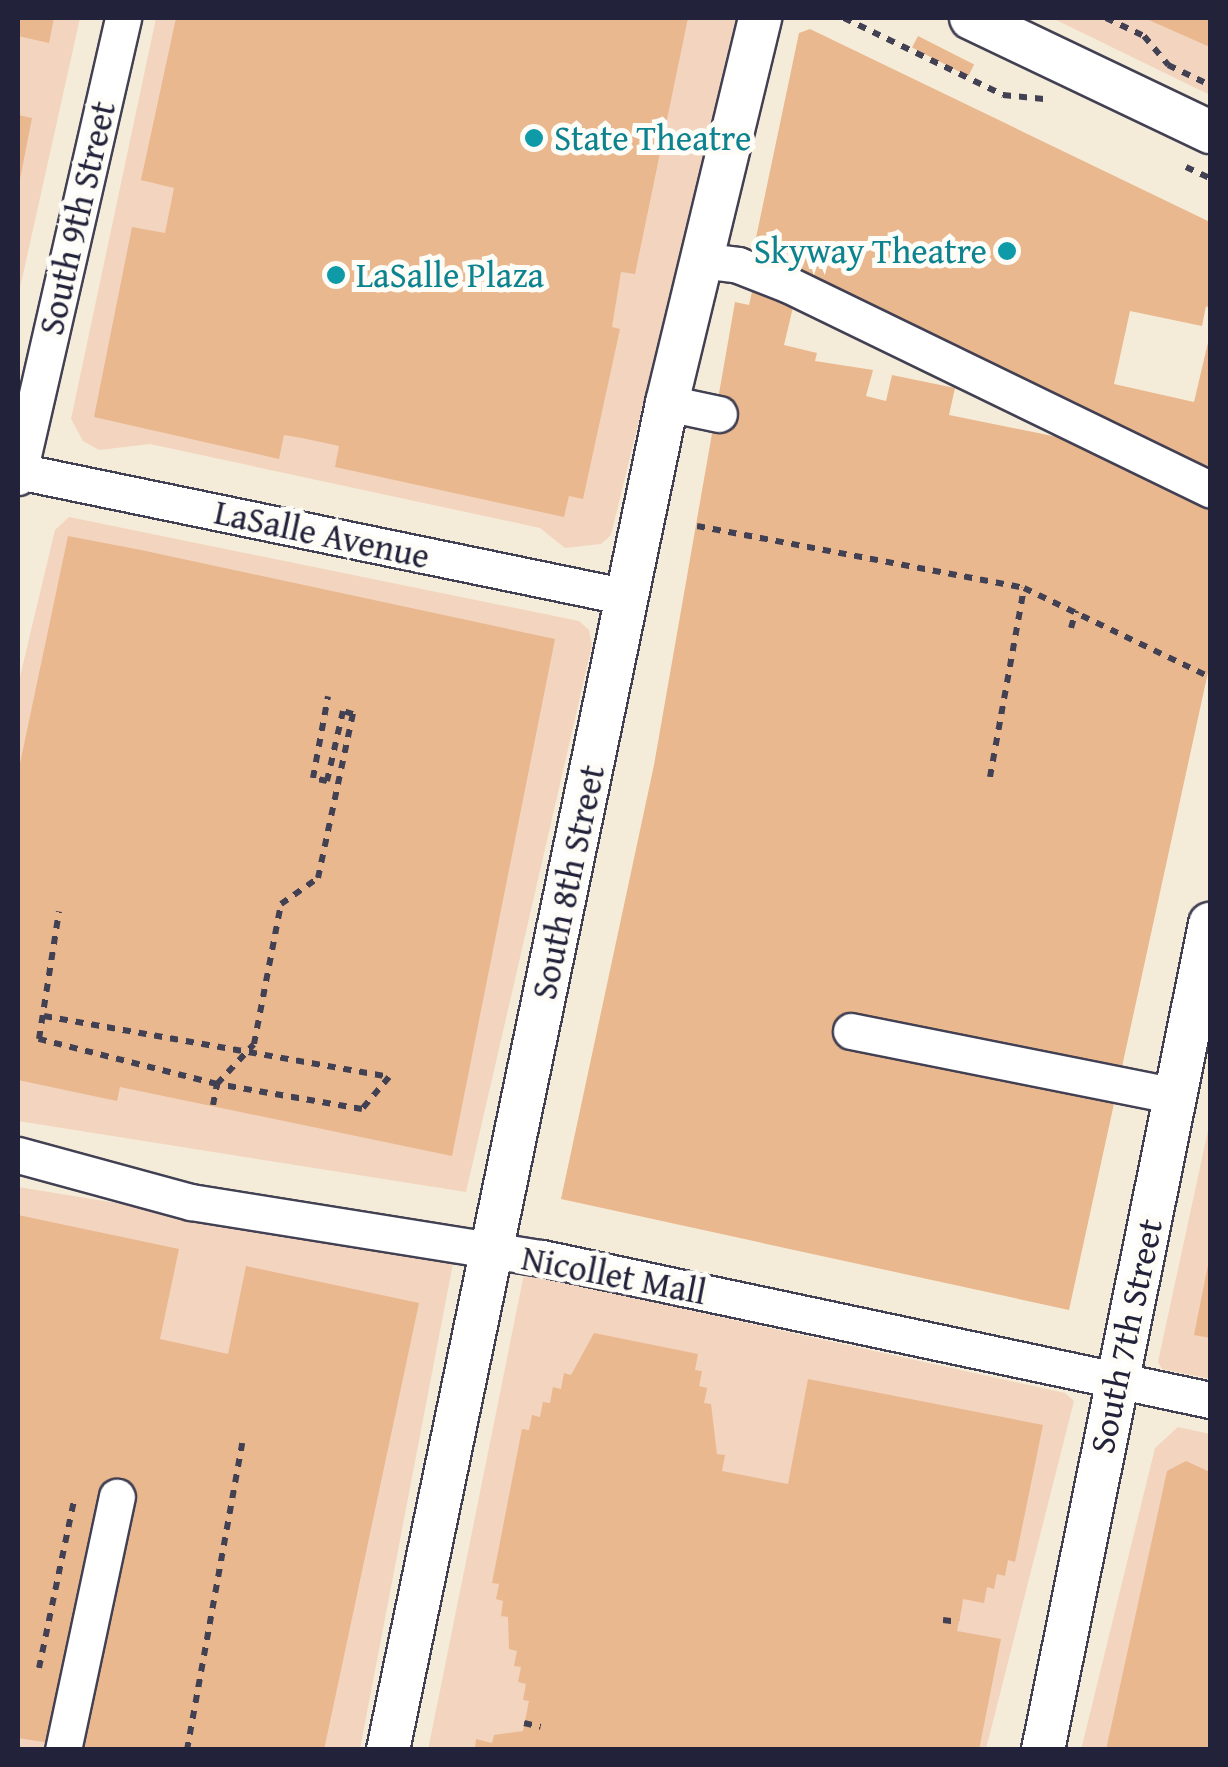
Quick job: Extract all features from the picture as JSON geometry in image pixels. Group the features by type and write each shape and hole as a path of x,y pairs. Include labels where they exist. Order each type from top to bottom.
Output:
{"main road":[{"name":"South 8th Street","path":"388,1750 667,403 760,18"},
{"path":"971,18 1210,132"},
{"name":"South 7th Street","path":"1043,1750 1210,924"}],"street":[{"name":"South 9th Street","path":"18,473 123,18"},
{"path":"699,260 738,265 789,285 1210,489"},
{"path":"667,403 719,414"},
{"name":"LaSalle Avenue","path":"18,473 627,597"},
{"path":"851,1031 1175,1096"},
{"name":"Nicollet Mall","path":"18,1155 207,1205 493,1251 1210,1400"},
{"path":"62,1750 117,1496"}],"path":[{"path":"844,18 1003,95 1040,97 1057,105"},
{"path":"1106,18 1144,36 1168,65 1210,85"},
{"path":"1176,162 1210,178"},
{"path":"697,526 1024,588 1208,676"},
{"path":"990,777 1024,588"},
{"path":"1071,628 1076,611"},
{"path":"213,1105 217,1084 254,1044 281,904 318,878 353,714 343,710 327,781 313,778 328,696"},
{"path":"44,1016 389,1077 362,1109 217,1084 39,1039 59,912"},
{"path":"187,1750 242,1443"},
{"path":"39,1668 74,1502"},
{"path":"943,1620 959,1622"},
{"path":"524,1724 540,1727"}],"shaded area":[{"path":"18,18 80,18 18,297"},
{"path":"156,18 737,18 611,535 601,544 565,548 540,528 150,444 99,450 83,441 71,419"},
{"path":"1052,18 1210,18 1210,95"},
{"path":"69,517 579,621 589,630 592,645 466,1192 18,1121 18,685 55,530"},
{"path":"1210,1121 1210,1379 1162,1369 1158,1362"},
{"path":"18,1187 454,1258 360,1749 18,1749"},
{"path":"524,1274 1065,1393 1074,1401 986,1749 428,1750"},
{"path":"1178,1427 1210,1434 1210,1749 1081,1750 1155,1448"}],"building":[{"path":"18,18 54,18 49,43 18,36"},
{"name":"LaSalle Plaza","path":"176,18 688,18 635,274 621,272 612,327 620,329 583,499 569,496 564,517 335,467 339,446 302,438 284,435 279,459 94,417 132,227 165,233 174,188 141,180"},
{"path":"1144,18 1210,18 1210,47"},
{"path":"810,29 1210,222 1210,309 1206,306 1202,326 1130,311 1114,384 1194,402 1210,334 1210,473 753,252 799,33"},
{"path":"918,36 974,65 968,76 912,48"},
{"path":"18,115 32,118 19,184 18,184"},
{"path":"753,287 794,303 784,345 817,353 815,361 873,370 866,396 886,401 892,375 955,388 949,415 1082,442 1210,511 1210,663 1069,1310 561,1199 654,765 735,302 749,305"},
{"path":"68,536 555,639 452,1156 120,1087 117,1101 18,1080 18,773"},
{"path":"18,1215 179,1249 160,1339 228,1354 246,1266 419,1303 324,1750 94,1750 18,1738"},
{"path":"1210,1260 1210,1338 1194,1335"},
{"path":"594,1333 698,1354 695,1370 702,1371 699,1386 707,1388 704,1403 711,1404 717,1454 725,1455 722,1471 788,1484 808,1379 1043,1425 1015,1562 1008,1560 1005,1576 997,1574 994,1589 987,1587 984,1603 963,1599 957,1631 1001,1639 979,1750 475,1750 476,1739 492,1743 494,1735 523,1731 529,1701 523,1700 526,1684 518,1682 521,1667 514,1666 517,1651 509,1649 508,1617 501,1616 503,1601 496,1599 499,1584 492,1583 522,1429 529,1430 532,1415 540,1417 543,1402 550,1403 553,1387 561,1389 564,1373 571,1375"},
{"path":"1186,1461 1210,1472 1210,1750 1106,1750 1167,1471"}],"place":[{"name":"State Theatre","path":"534,138"},
{"name":"Skyway Theatre","path":"1007,251"},
{"name":"LaSalle Plaza","path":"336,275"}]}
